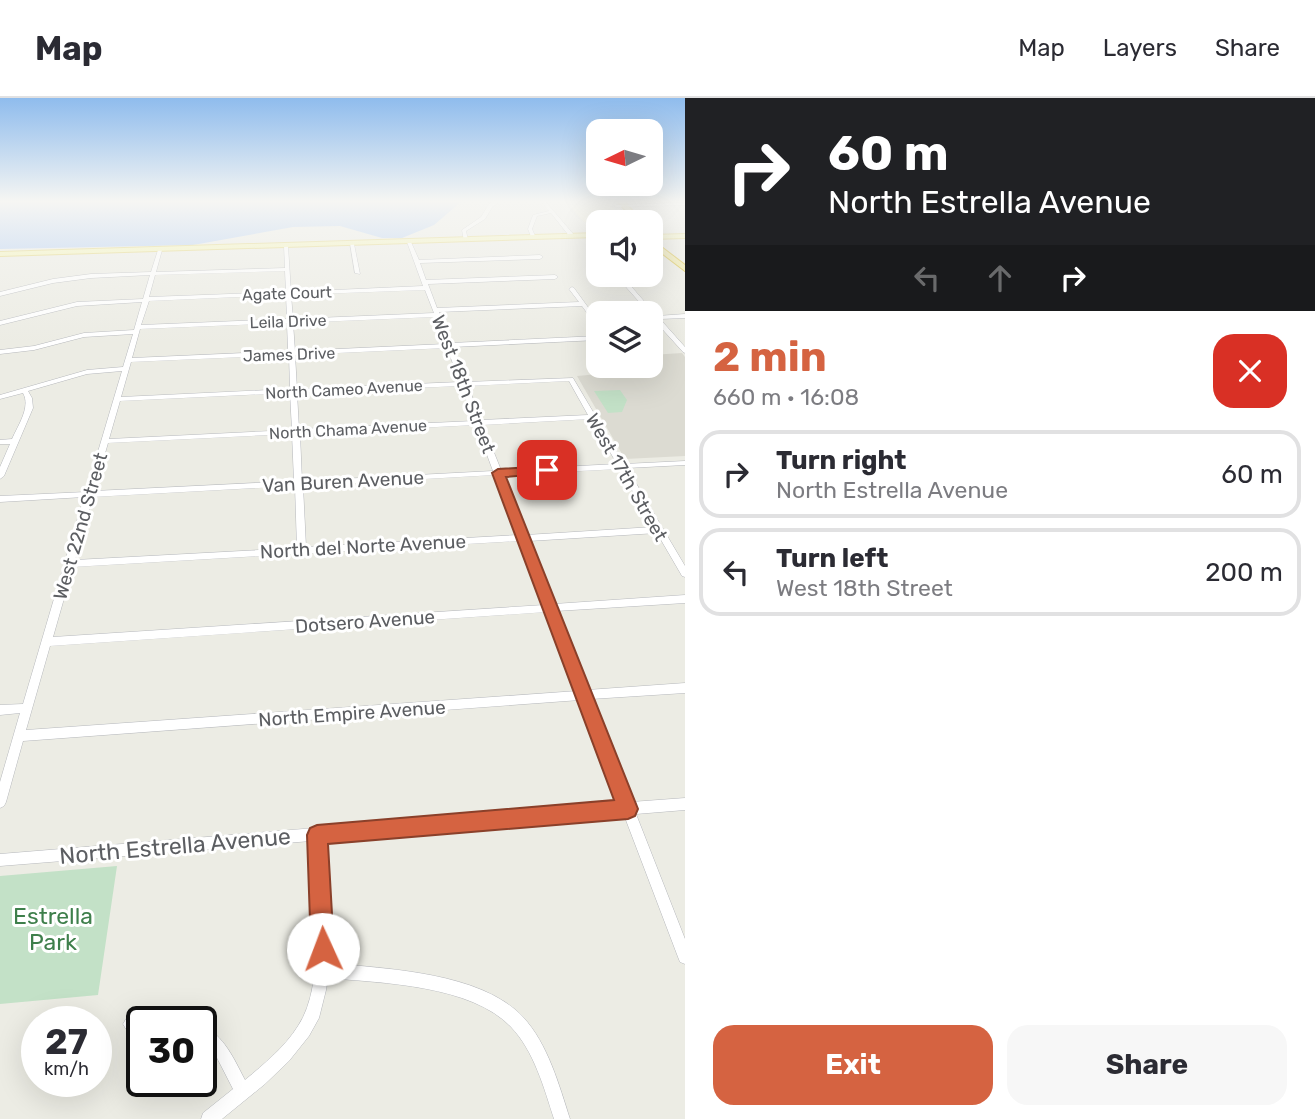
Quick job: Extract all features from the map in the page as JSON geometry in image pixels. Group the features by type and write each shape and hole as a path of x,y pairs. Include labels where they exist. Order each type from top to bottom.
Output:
{"highway":[{"path":"667,249 685,270"}],"main road":[{"path":"0,254 203,249"}],"street":[{"path":"286,249 302,550"},
{"path":"353,249 358,273"},
{"name":"West 18th Street","path":"412,249 685,957"},
{"name":"West 22nd Street","path":"0,802 160,250"},
{"path":"417,262 540,257"},
{"path":"0,294 75,278 287,269"},
{"name":"Agate Court","path":"0,323 77,304 555,277"},
{"path":"629,287 640,301"},
{"path":"572,289 586,308"},
{"name":"Leila Drive","path":"138,330 583,304"},
{"path":"663,317 685,316"},
{"path":"663,328 685,351"},
{"path":"0,352 34,348 84,335 138,330"},
{"name":"James Drive","path":"128,360 586,339"},
{"path":"0,397 87,372 126,369"},
{"name":"North Cameo Avenue","path":"117,399 571,379"},
{"name":"West 17th Street","path":"571,379 685,574"},
{"path":"0,476 29,408 29,398 25,391"},
{"name":"North Chama Avenue","path":"105,440 592,417"},
{"path":"0,442 15,441"},
{"name":"Van Buren Avenue","path":"0,499 685,463"},
{"name":"North del Norte Avenue","path":"68,565 658,530"},
{"name":"Dotsero Avenue","path":"46,642 685,599"},
{"name":"North Empire Avenue","path":"19,736 685,688"},
{"path":"0,710 27,708"},
{"name":"North Estrella Avenue","path":"0,860 685,804"},
{"path":"209,1119 278,1062 306,1029 323,970 317,835"},
{"path":"323,970 438,984 489,1001 516,1021 535,1050 562,1119"},
{"path":"217,1046 243,1091"}],"shaded area":[{"path":"682,353 685,357 685,456 625,459 577,376 663,378 663,354"}],"green space":[{"path":"620,390 627,400 622,412 608,413 594,391"},
{"name":"Estrella Park","path":"117,866 98,995 0,1004 0,876"}],"route":[{"path":"323,949 317,835 628,809 498,473 547,470"}]}
